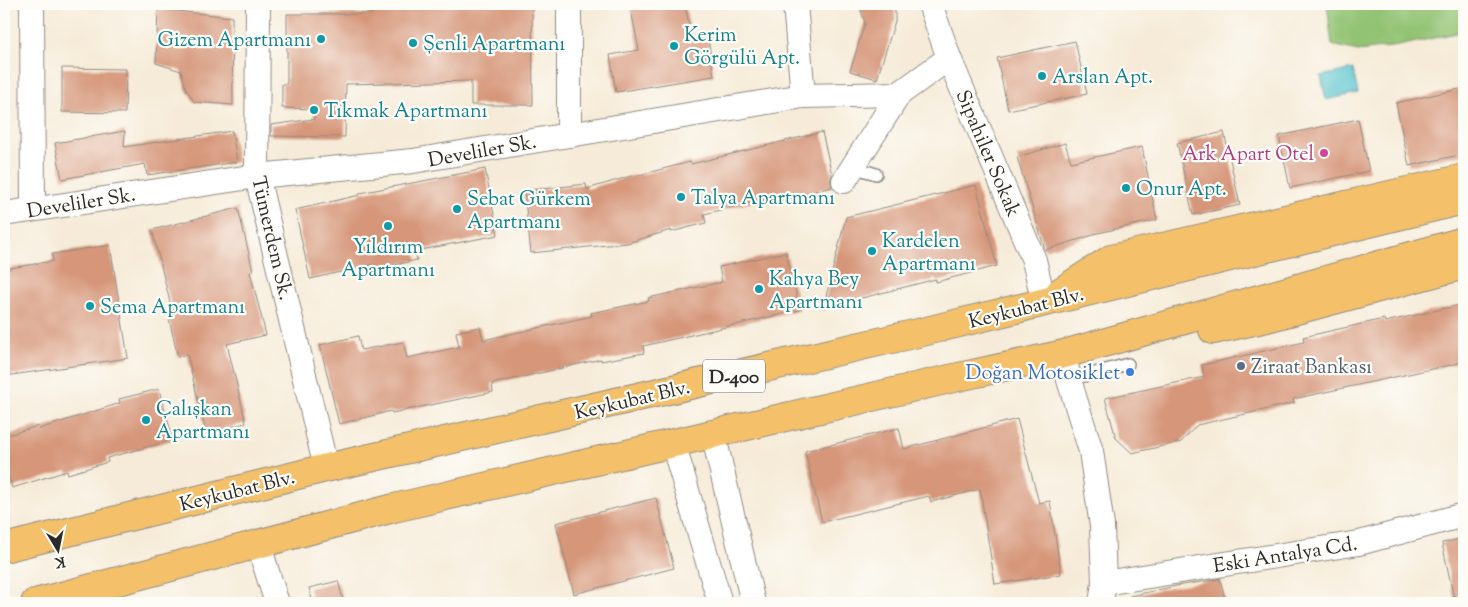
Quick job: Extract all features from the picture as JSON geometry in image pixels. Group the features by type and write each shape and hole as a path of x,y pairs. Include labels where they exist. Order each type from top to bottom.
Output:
{"highway":[{"path":"1044,303 1111,259 1464,178"},
{"name":"Keykubat Blv.","path":"4,548 326,468 649,396 1044,303 1464,200"},
{"name":"D-400","path":"35,603 394,508 714,433 1066,367 1464,241"},
{"path":"1066,367 1132,348 1257,320 1464,265"}],"street":[{"path":"32,4 33,209"},
{"name":"Tümerdem Sk.","path":"258,4 257,176 326,468"},
{"path":"569,4 569,135"},
{"path":"795,4 802,96"},
{"name":"Sipahiler Sokak","path":"930,4 949,58 1034,260 1044,303"},
{"path":"848,174 899,94 949,58"},
{"name":"Develiler Sk.","path":"4,214 257,176 413,161 802,96 899,94"},
{"path":"1066,367 1091,451 1102,526 1103,593"},
{"path":"714,433 753,603"},
{"path":"672,443 720,603"},
{"name":"Eski Antalya Cd.","path":"1103,593 1359,543 1464,515"},
{"path":"258,543 277,603"}],"lane":[{"path":"848,174 876,174"},
{"path":"1066,367 1128,364"}],"green space":[{"path":"1327,4 1464,4 1464,31 1399,46 1358,51 1332,45"}],"water":[{"path":"1353,69 1358,93 1326,100 1321,76"}],"building":[{"path":"371,4 532,4 533,105 471,105 471,81 346,84 345,137 271,136 271,125 314,119 314,109 282,108 282,84 287,84 287,14 371,14"},
{"name":"Kerim Görgülü Apt.","path":"666,4 685,4 692,41 708,39 714,76 616,92 610,55 639,50 631,10"},
{"path":"859,4 895,7 895,21 877,79 850,71 865,23"},
{"path":"158,9 232,17 233,105 194,102 186,89 181,71 156,63"},
{"name":"Arslan Apt.","path":"1075,41 1087,94 1008,110 997,58"},
{"path":"62,68 126,69 125,113 62,112"},
{"path":"1464,88 1464,154 1409,166 1396,103"},
{"name":"Ark Apart Otel","path":"1358,119 1369,171 1290,188 1279,136"},
{"path":"125,131 124,147 232,131 237,162 147,175 145,164 62,179 55,143"},
{"path":"822,132 832,175 830,181 832,187 778,200 778,196 704,214 706,223 671,232 671,230 627,243 531,253 524,191 586,184 587,189 635,175 690,162 691,164"},
{"path":"1224,132 1240,205 1193,215 1177,143"},
{"path":"1065,143 1071,162 1142,147 1157,220 1093,234 1045,250 1017,157"},
{"path":"485,169 498,235 415,251 417,260 376,269 375,264 310,279 295,210 360,195 360,193"},
{"path":"976,185 997,266 936,282 936,279 823,308 846,217"},
{"path":"238,208 253,271 250,272 266,335 227,344 246,423 206,433 187,354 178,357 169,319 174,318 152,230"},
{"path":"110,245 128,358 5,376 4,269 53,261 52,254"},
{"path":"786,252 800,310 643,346 644,353 601,361 601,359 492,384 493,392 392,413 391,411 339,424 320,345 358,336 361,350 403,342 407,358 459,347 456,332 480,327 483,340 592,316 591,313 649,301 648,298 722,282 719,267"},
{"path":"1464,304 1464,362 1293,399 1294,403 1197,425 1181,442 1132,453 1116,438 1105,398 1204,377 1202,365 1304,342 1303,337 1384,319 1385,322"},
{"path":"159,389 173,440 107,458 108,462 68,474 67,471 12,488 4,461 4,436 38,426 39,429 120,403 119,399"},
{"path":"1017,419 1039,503 1050,501 1061,574 995,584 980,489 931,502 929,496 822,522 805,451 899,428 904,449"},
{"path":"656,498 674,568 574,594 556,523"},
{"path":"1464,538 1464,603 1455,603 1442,543"},
{"path":"1220,579 1226,603 1131,603 1130,596"},
{"path":"338,581 344,603 313,603 309,588"}],"place":[{"name":"Gizem Apartmanı","path":"321,39"},
{"name":"Şenli Apartmanı","path":"413,43"},
{"name":"Kerim Görgülü Apt.","path":"674,46"},
{"name":"Arslan Apt.","path":"1042,76"},
{"name":"Tıkmak Apartmanı","path":"314,110"},
{"name":"Ark Apart Otel","path":"1324,153"},
{"name":"Onur Apt.","path":"1126,188"},
{"name":"Talya Apartmanı","path":"681,197"},
{"name":"Sebat Gürkem Apartmanı","path":"457,209"},
{"name":"Yıldırım Apartmanı","path":"388,226"},
{"name":"Kardelen Apartmanı","path":"872,251"},
{"name":"Kahya Bey Apartmanı","path":"759,289"},
{"name":"Sema Apartmanı","path":"90,306"},
{"name":"Ziraat Bankası","path":"1241,366"},
{"name":"Doğan Motosiklet","path":"1130,372"},
{"name":"Çalışkan Apartmanı","path":"146,420"}]}
